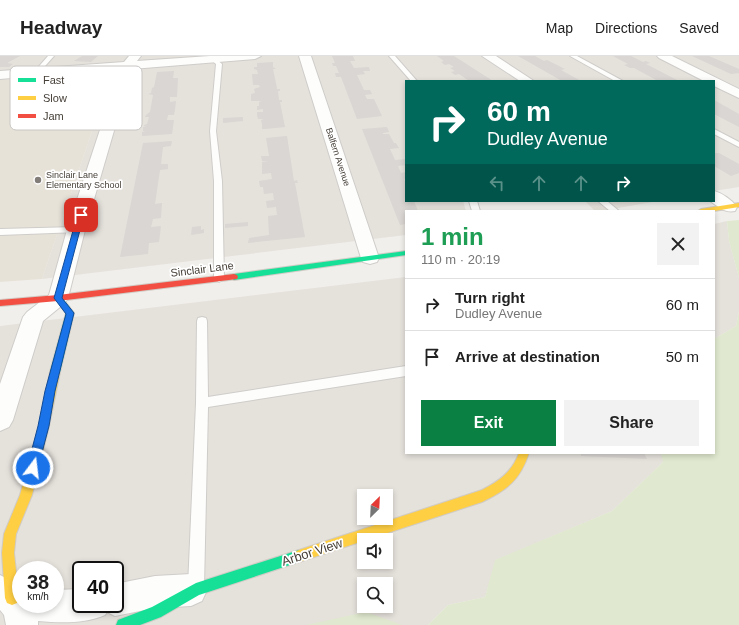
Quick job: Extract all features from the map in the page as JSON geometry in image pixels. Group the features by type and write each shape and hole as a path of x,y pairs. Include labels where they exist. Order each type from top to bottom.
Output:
{"street":[{"path":"88,66 131,61 255,56"},
{"name":"Balfern Avenue","path":"305,56 370,258"},
{"path":"488,56 526,80"},
{"path":"663,56 712,80"},
{"path":"0,75 10,74"},
{"path":"715,82 739,94"},
{"path":"0,420 34,317 58,298 76,230 109,130"},
{"path":"715,196 734,206"},
{"path":"708,210 734,206"},
{"name":"Sinclair Lane","path":"0,303 218,280 405,254"},
{"path":"12,594 8,553 10,534 26,496 44,426 50,391 70,313 58,298"},
{"name":"Arbor View","path":"123,625 156,612 196,589 469,502 496,490 513,478 524,454"},
{"name":"Arbor View","path":"124,598 155,592 196,589"}],"lane":[{"path":"42,66 51,56"},
{"path":"392,56 413,80"},
{"path":"572,56 618,80"},
{"path":"214,58 219,64 213,131 218,181 218,280"},
{"path":"715,132 739,145"},
{"path":"603,202 614,210"},
{"path":"0,232 76,230"},
{"path":"196,589 202,403 202,321"},
{"path":"202,403 405,371"}],"shaded area":[{"path":"0,56 739,56 739,187 715,191 715,80 405,80 405,202 463,202 466,210 405,210 405,235 42,279 92,130 142,130 142,66 10,66 10,79 0,80"},
{"name":"Sinclair Lane Elementary School","path":"10,79 10,130 92,130 42,279 0,282 0,80"},
{"path":"586,202 652,202 607,210 594,210"},
{"path":"727,221 729,241 739,278 739,311 736,326 715,338 715,224"},
{"path":"405,277 405,454 661,454 664,461 612,511 496,560 485,597 448,605 428,625 0,625 0,326"}],"green space":[{"path":"739,220 739,278 729,241 727,221"},
{"path":"739,311 739,625 428,625 448,605 485,597 495,560 612,511 663,462 661,454 715,454 715,338 736,326"},
{"path":"361,613 369,613 402,625 306,625"}],"building":[{"path":"0,56 20,56 7,63 13,64 9,67 0,67"},
{"path":"82,56 98,56 91,62 74,61"},
{"path":"332,56 353,56 355,61 350,61 354,68 369,67 370,71 363,71 365,74 357,75 364,90 370,90 372,94 365,95 367,99 374,99 382,116 357,119 341,77 336,77 335,73 339,73 336,66 333,66 332,63 335,63"},
{"path":"437,56 454,56 491,80 468,80 459,74 455,75 451,72 455,71 450,68 454,67 449,64 445,65 441,62 444,61"},
{"path":"518,56 535,56 544,61 547,60 565,69 561,70 579,80 560,80"},
{"path":"613,56 631,56 643,62 646,61 650,63 646,64 677,80 656,80 634,68 624,65 628,64"},
{"path":"692,56 709,56 739,69 739,73 731,74"},
{"path":"273,62 273,67 276,69 273,69 277,89 280,89 280,91 278,91 279,100 282,100 282,102 280,102 285,127 262,129 261,120 264,119 258,119 257,112 263,112 263,109 257,110 257,106 259,106 259,102 262,101 251,101 251,94 255,93 254,89 260,87 259,85 253,85 252,74 258,74 257,70 254,69 254,67 257,67 257,63"},
{"path":"174,71 173,78 178,78 177,97 170,97 170,102 176,101 175,110 174,115 168,115 167,120 174,120 172,134 142,136 142,132 146,131 143,131 143,127 147,126 144,125 147,124 149,117 145,117 150,112 153,95 148,94 151,93 152,88 154,87 157,72"},
{"path":"715,101 739,114 739,127 715,115"},
{"path":"243,117 243,121 223,123 223,118"},
{"path":"387,127 389,132 383,134 389,134 399,148 390,149 395,160 405,159 405,165 398,166 401,173 405,172 405,202 414,202 418,210 405,210 405,224 400,225 362,129"},
{"path":"287,136 294,181 297,180 298,183 295,183 305,237 248,243 249,238 269,235 268,216 277,215 276,207 267,208 266,201 274,200 273,193 264,194 263,187 260,187 259,181 272,179 271,173 262,174 262,162 269,161 262,161 261,156 269,156 266,138"},
{"path":"172,141 171,146 163,147 161,164 168,164 168,169 160,170 155,204 162,203 161,218 153,219 151,227 161,226 159,242 149,243 148,254 120,257 143,143"},
{"path":"715,153 719,153 739,164 739,173 731,176 715,167"},
{"path":"248,222 248,226 225,228 225,224"},
{"path":"201,226 201,230 204,229 204,233 191,235 192,227"},
{"path":"581,454 644,454 647,459 581,456"}],"traffic: fast":[{"path":"234,277 405,253"},
{"path":"55,372 70,313 58,298"},
{"path":"123,625 156,612 196,589 299,556"}],"traffic: slow":[{"path":"707,210 739,205"},
{"path":"12,598 8,553 10,534 26,495 44,426 55,372"},
{"path":"299,556 478,498 501,486 507,481 517,469 524,454"}],"traffic: jam":[{"path":"0,303 58,298 234,277"}],"place":[{"name":"Sinclair Lane Elementary School","path":"38,180"}],"route":[{"path":"33,468 44,426 50,391 70,313 58,298 81,215"}]}
